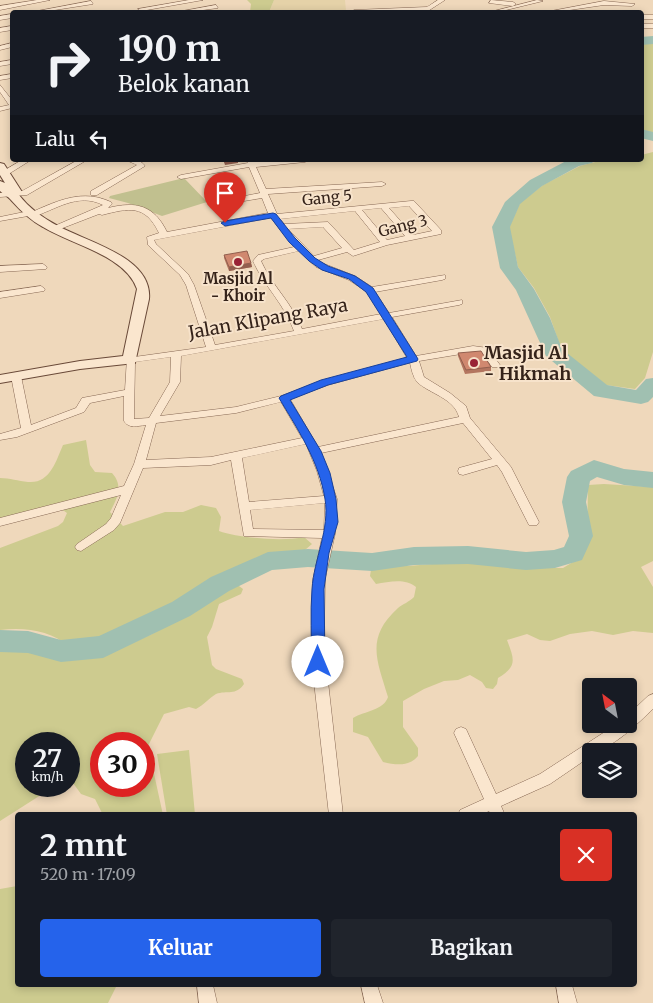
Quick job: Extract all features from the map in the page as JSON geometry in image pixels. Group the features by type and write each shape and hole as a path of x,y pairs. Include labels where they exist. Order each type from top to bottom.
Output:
{"main road":[{"path":"2,169 16,192 6,194"},
{"path":"0,184 9,194 6,194"},
{"path":"6,194 30,214 57,231 123,262 141,280 143,289 142,303 134,331 130,360"},
{"name":"Jalan Klipang Raya","path":"0,379 80,365 130,360"}],"street":[{"path":"0,8 47,0"},
{"path":"141,9 200,0"},
{"path":"193,10 218,6 214,0"},
{"path":"405,10 428,9 442,0"},
{"path":"489,1 522,5"},
{"path":"489,1 506,9"},
{"path":"502,10 540,1"},
{"path":"573,3 582,10"},
{"path":"561,10 578,7 610,3 634,5 578,7"},
{"path":"49,10 91,4"},
{"path":"2,89 10,102"},
{"path":"2,169 21,162"},
{"path":"6,194 24,193 79,162"},
{"path":"94,193 142,166 134,162"},
{"path":"181,177 250,162"},
{"name":"Jalan Klipang Raya","path":"130,360 211,349 387,316 370,290 352,278 325,268 300,248 274,216 250,162"},
{"path":"214,204 263,193 382,184"},
{"path":"0,219 30,214 82,196 93,197 108,204 103,209 57,231"},
{"name":"Gang 3","path":"312,259 348,249 353,252 438,232 412,202 383,206"},
{"path":"383,206 410,238"},
{"name":"Gang 5","path":"211,349 190,284 184,274 152,245 151,238 164,234 274,216 383,206"},
{"path":"57,231 113,209 126,207 151,212 159,221 164,234"},
{"path":"356,209 385,243"},
{"path":"282,227 326,224 348,249"},
{"path":"300,248 261,257 257,261 266,281 288,307 300,332"},
{"path":"0,269 43,267"},
{"path":"370,290 442,277"},
{"path":"0,295 42,289"},
{"path":"459,302 420,308 387,316 413,359 420,379 462,408 465,419 507,470 533,522"},
{"path":"130,360 130,422 236,410 284,398 325,383 413,359 478,349 486,352 495,365"},
{"path":"81,546 110,528 116,520 139,464 152,421 175,382 176,354"},
{"path":"16,376 27,430"},
{"path":"0,437 27,430 78,411 86,400 129,392"},
{"path":"284,398 310,440 324,473 331,499 332,522 319,571 318,662 336,812"},
{"path":"315,451 465,419"},
{"path":"139,464 211,461 310,440"},
{"path":"236,456 248,532 250,534 329,534"},
{"path":"462,471 500,461"},
{"path":"0,522 129,489"},
{"path":"244,506 331,499"},
{"path":"638,714 653,700"},
{"path":"479,812 494,809 562,769 614,733"},
{"path":"461,734 494,809"},
{"path":"205,987 208,1003"},
{"path":"370,987 374,1003"},
{"path":"564,987 568,1003"}],"shaded area":[{"path":"247,0 274,0 270,10 250,10 251,4"},
{"path":"274,0 345,0 346,10 270,10"},
{"path":"644,43 653,43 653,133 644,130"},
{"path":"653,152 653,352 645,378 635,389 606,385 562,351 550,317 534,288 518,267 509,228 520,203 543,185 580,166 595,162 644,162 644,154"},
{"path":"184,178 207,202 162,216 109,198 110,196"},
{"path":"86,440 90,465 95,472 112,473 116,478 118,492 110,512 123,526 165,512 183,512 201,505 216,508 221,517 219,531 238,536 261,538 285,539 304,537 312,544 305,550 270,557 248,564 162,611 99,641 69,647 46,633 18,629 0,630 0,548 58,526 63,522 67,513 54,504 0,519 0,478 36,482 51,470 63,445"},
{"path":"588,485 653,487 653,561 641,567 653,587 653,633 633,631 613,635 592,631 570,634 550,641 540,640 527,634 507,640 513,662 509,670 498,678 497,684 493,689 486,688 482,682 470,675 458,680 444,681 424,689 403,701 403,727 418,748 418,756 406,764 383,762 368,737 353,732 353,718 383,705 388,697 380,672 376,650 377,640 381,629 388,619 398,608 414,597 416,587 407,582 376,584 370,576 371,570 382,564 408,566 457,562 509,564 521,568 563,568 578,559 587,541"},
{"path":"235,583 243,589 241,594 219,604 207,637 212,665 216,669 242,679 244,684 241,688 235,691 216,694 196,709 189,707 164,714 155,732 90,732 90,797 155,797 155,778 162,812 102,812 95,799 81,794 80,732 15,732 15,797 38,797 0,821 0,651 25,650 68,656 91,654 132,643 152,634 228,584"},
{"path":"189,750 195,812 167,812 157,754"},
{"path":"15,886 15,987 116,987 108,1003 0,1003 0,889"}],"building":[{"name":"Masjid Al - Khoir","path":"247,251 251,263 229,267 224,255"},
{"name":"Masjid Al - Hikmah","path":"481,351 491,367 466,370 458,353"}],"waterway":[{"path":"644,41 653,40"},
{"path":"644,134 653,137"},
{"path":"578,162 536,183 513,202 501,227 509,268 525,289 540,318 553,352 573,370 601,391 641,397 653,384"},
{"path":"0,641 28,642 61,651 103,647 181,609 220,584 268,561 308,558 372,562 414,556 468,555 526,561 555,559 573,553 581,536 574,502 579,477 594,468 624,477 653,480"}],"place":[{"name":"Masjid Al - Khoir","path":"238,262"},
{"name":"Masjid Al - Hikmah","path":"474,363"}],"route":[{"path":"225,223 273,216 292,240 312,259 325,268 360,282 370,290 413,359 325,383 284,398 315,451 324,473 331,499 332,522 319,571 318,662"}]}
